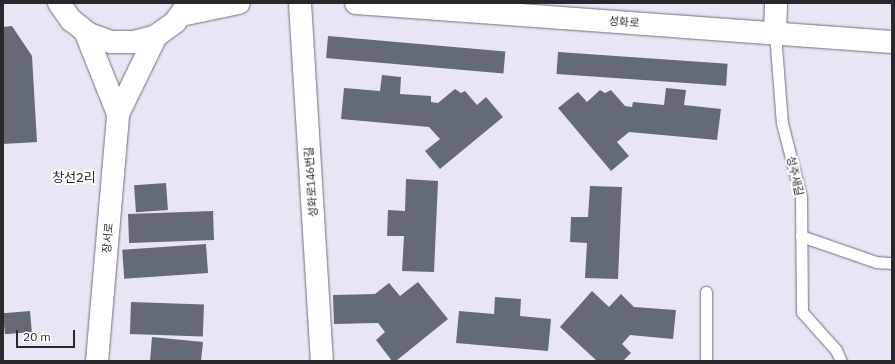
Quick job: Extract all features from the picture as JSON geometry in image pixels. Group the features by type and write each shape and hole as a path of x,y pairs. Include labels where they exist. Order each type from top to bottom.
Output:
{"street":[{"path":"59,3 71,20 85,31 111,42 134,42 156,36"},
{"path":"118,114 156,36 185,9 239,3"},
{"name":"성화로146번길","path":"300,3 322,361"},
{"name":"성화로","path":"356,3 892,42"},
{"name":"성주새길","path":"775,33 776,3"},
{"path":"85,31 118,114"},
{"name":"장서로","path":"97,361 118,114"}],"lane":[{"name":"성주새길","path":"775,33 782,123 801,197 802,312 836,350 841,361"},
{"path":"801,236 876,262 892,262"},
{"path":"706,292 706,361"}],"building":[{"path":"12,26 32,56 37,142 3,144 3,27"},
{"path":"328,36 505,52 503,73 326,58"},
{"path":"558,52 728,64 726,86 556,74"},
{"path":"382,75 401,77 400,94 431,96 431,102 438,103 455,89 461,93 465,91 477,105 486,97 503,117 440,169 425,151 440,139 429,127 341,119 344,88 380,91"},
{"path":"666,88 686,90 684,105 721,109 717,140 629,132 617,142 629,156 611,171 558,108 578,92 587,102 600,90 605,93 611,90 625,106 632,107 633,102 664,105"},
{"path":"406,179 438,181 434,272 402,271 404,236 387,236 388,210 405,211"},
{"path":"166,183 168,210 136,212 134,185"},
{"path":"590,186 622,187 618,279 585,278 587,243 570,242 571,217 588,217"},
{"path":"213,211 214,240 129,243 128,214"},
{"path":"206,244 208,273 124,279 122,250"},
{"path":"418,282 448,319 396,361 392,361 376,340 385,332 378,323 334,324 333,295 375,294 389,283 400,296"},
{"path":"592,291 609,307 621,294 634,307 676,310 673,339 630,335 622,344 631,353 623,361 597,361 560,327"},
{"path":"495,297 521,299 520,316 551,319 548,351 456,343 459,311 494,314"},
{"path":"131,302 204,305 203,337 130,334"},
{"path":"30,311 32,332 5,334 3,313"},
{"path":"152,337 203,342 201,361 150,361"}],"district":[{"name":"창선2리","path":"74,178"}]}
